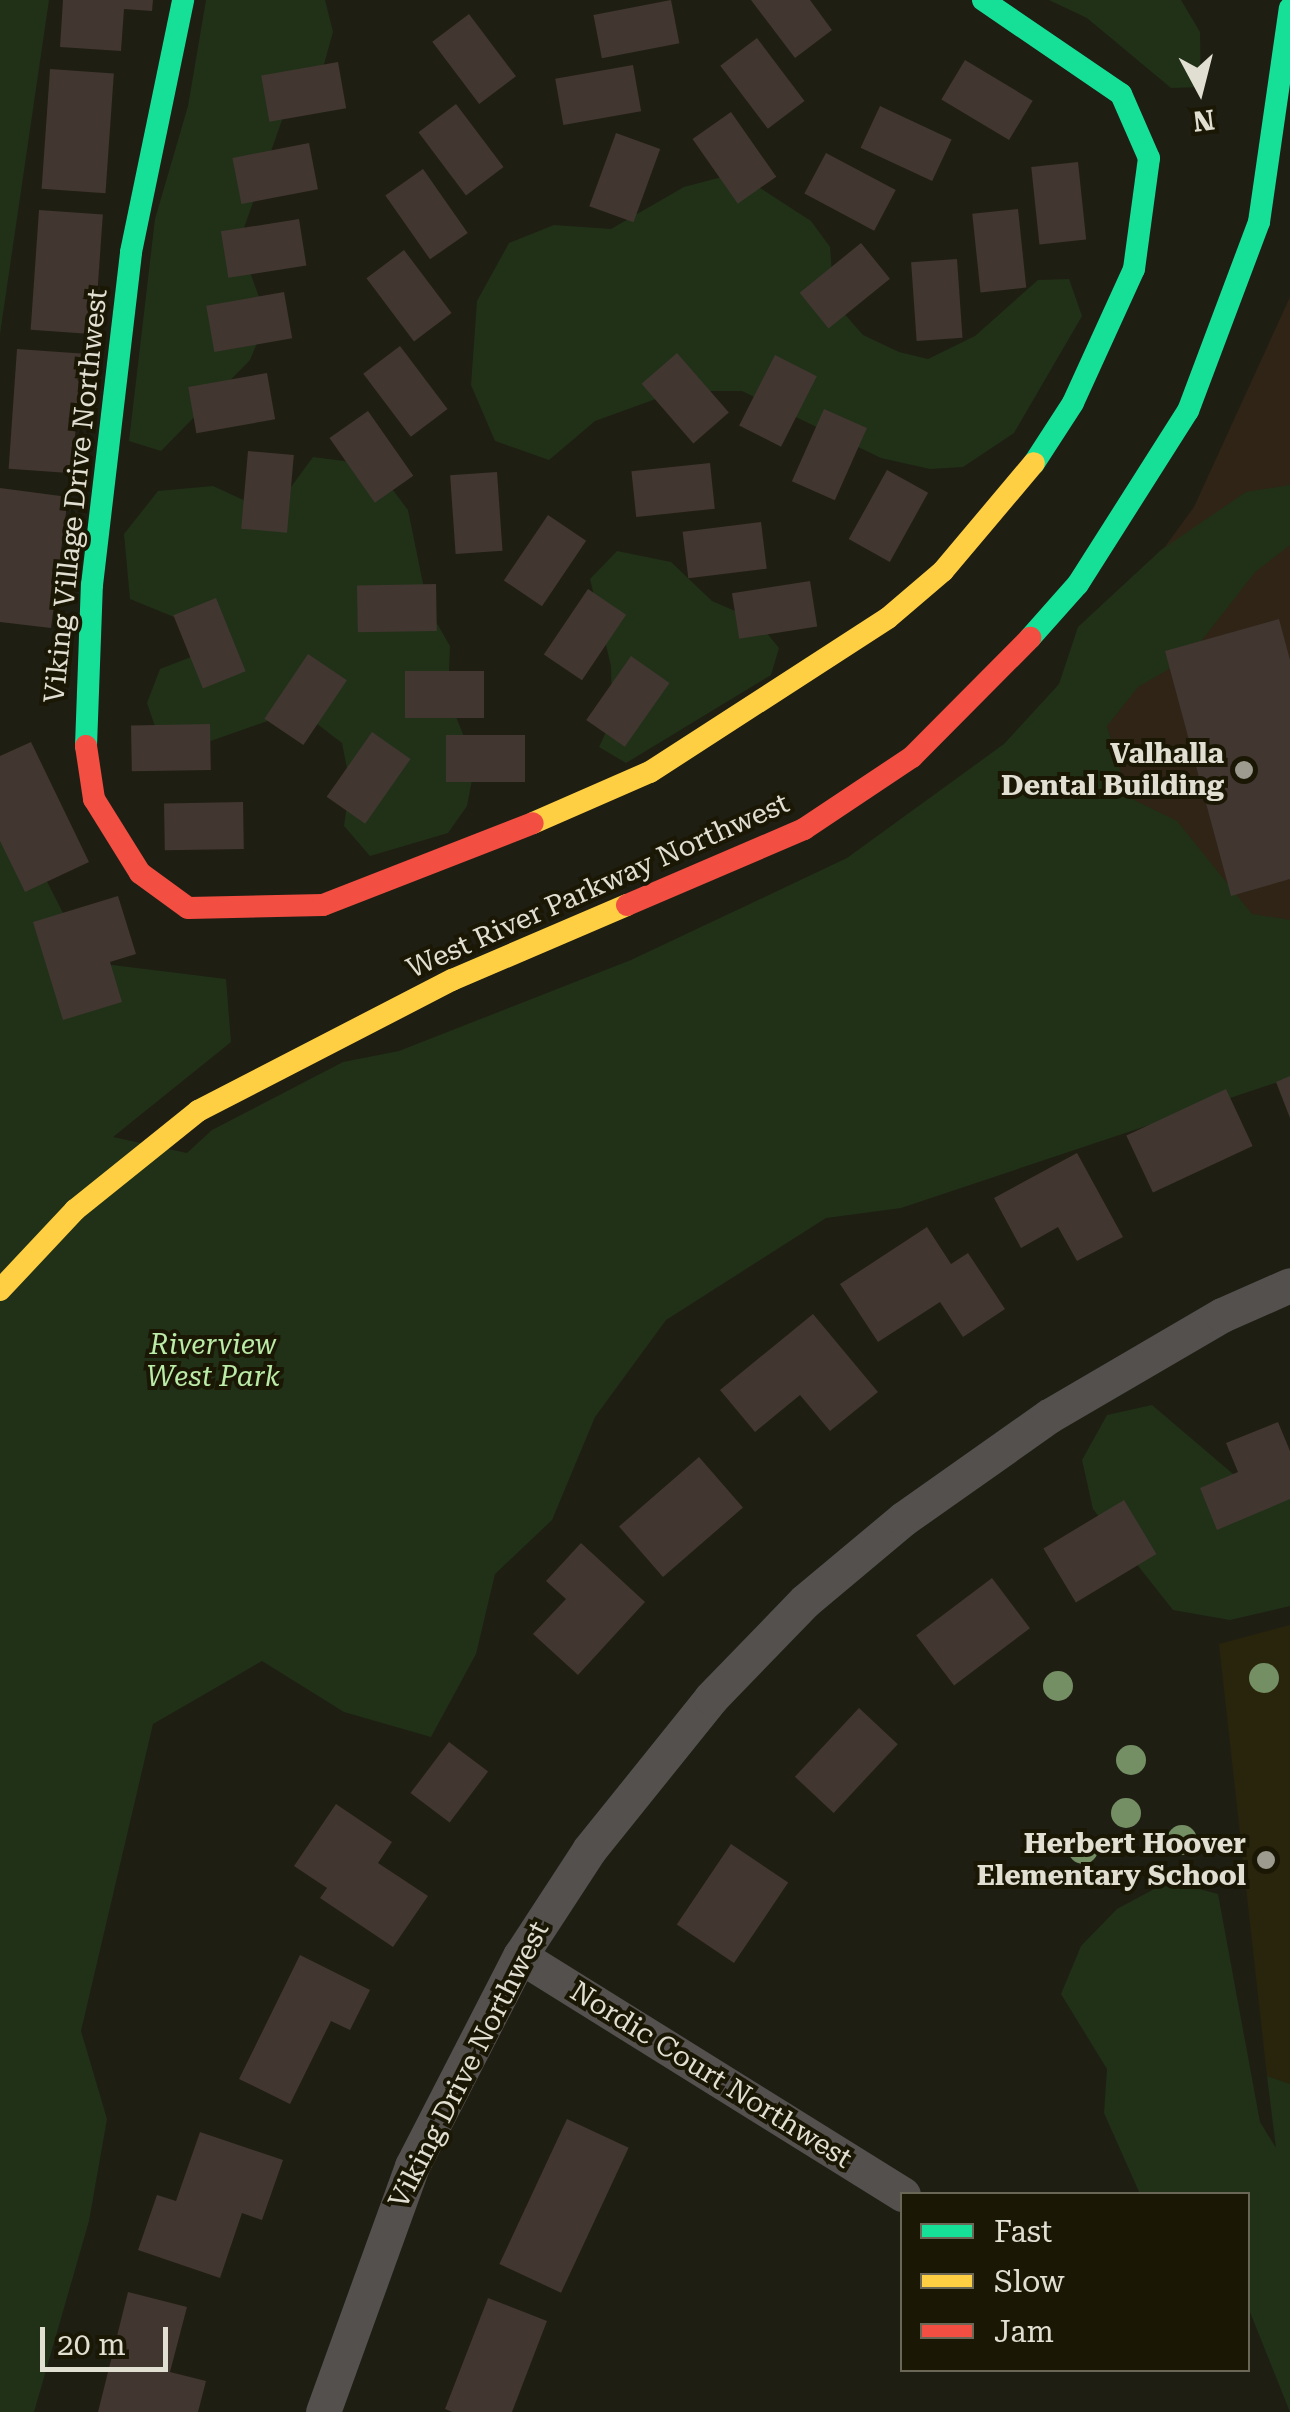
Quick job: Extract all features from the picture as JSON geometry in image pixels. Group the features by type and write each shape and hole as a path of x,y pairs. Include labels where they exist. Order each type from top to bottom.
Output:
{"street":[{"name":"Viking Village Drive Northwest","path":"183,0 131,252 92,585 86,758 94,799 140,873 188,908 240,912 324,905 416,875 650,772 888,618 942,572 1016,488 1072,404 1114,319 1144,233 1150,158 1121,94 983,0"},
{"name":"West River Parkway Northwest","path":"0,1290 75,1210 198,1111 452,980 804,829 912,757 972,702 1078,584 1188,411 1259,222 1290,8"},
{"name":"Viking Drive Northwest","path":"323,2412 412,2166 520,1956 655,1764 806,1600 903,1519 1049,1416 1222,1314 1290,1285"},
{"name":"Nordic Court Northwest","path":"520,1956 900,2192"}],"shaded area":[{"path":"1290,297 1290,977 1184,989 1086,655 1194,507"},
{"name":"Herbert Hoover Elementary School","path":"1290,1625 1290,2084 1267,2076 1219,1644"}],"green space":[{"path":"0,0 49,0 0,334"},
{"path":"206,0 325,0 333,32 319,82 288,103 239,242 267,319 250,360 161,451 129,441 155,219 188,106"},
{"path":"1049,0 1181,0 1200,32 1201,87 1171,88 1087,18"},
{"path":"737,173 811,221 830,247 834,302 863,335 899,352 928,359 975,336 1038,280 1069,279 1082,316 1014,433 963,467 930,469 881,458 742,391 678,391 595,421 549,460 495,441 471,385 477,301 509,243 554,225 611,229 684,187"},
{"path":"313,457 374,465 408,510 428,608 450,646 448,697 475,764 467,806 448,833 370,856 344,826 350,784 342,743 299,710 202,744 161,744 147,703 160,669 204,652 196,626 130,599 124,534 158,491 213,486 272,513"},
{"name":"Riverview West Park","path":"1290,485 1290,545 1255,572 1188,658 1138,687 1107,726 1128,797 1177,821 1252,914 1290,920 1290,1078 901,1208 826,1218 666,1320 595,1417 552,1520 495,1574 476,1654 431,1737 344,1712 262,1661 153,1724 81,2031 107,2119 89,2221 34,2412 0,2412 0,840 36,860 88,962 226,979 231,1042 113,1137 187,1153 212,1130 343,1062 399,1051 631,960 847,858 1004,744 1059,684 1078,627 1161,550 1246,492"},
{"path":"617,551 671,562 712,601 756,620 779,648 771,675 626,763 599,747 612,719 611,666 590,579"},
{"path":"1152,1405 1253,1491 1290,1491 1290,1606 1230,1620 1173,1610 1093,1509 1082,1460 1107,1415"},
{"path":"1169,1881 1218,1894 1260,2122 1276,2148 1267,2076 1290,2084 1290,2412 1250,2312 1250,2192 1139,2192 1104,2113 1107,2069 1061,1994 1081,1946 1117,1909"}],"building":[{"path":"63,0 153,0 152,11 124,9 121,51 60,47"},
{"path":"671,0 679,43 602,58 593,15"},
{"path":"751,0 810,0 832,30 795,58"},
{"path":"469,14 516,76 479,104 432,42"},
{"path":"757,38 805,101 768,129 720,66"},
{"path":"965,60 1033,101 1009,140 941,99"},
{"path":"338,62 346,108 269,122 261,76"},
{"path":"633,65 641,111 563,125 555,79"},
{"path":"50,69 114,73 105,193 42,189"},
{"path":"456,104 504,167 466,195 418,132"},
{"path":"880,106 952,139 932,181 861,148"},
{"path":"731,112 776,177 738,204 692,139"},
{"path":"616,133 660,149 633,222 589,206"},
{"path":"309,143 318,189 241,204 232,158"},
{"path":"826,153 896,190 874,231 804,194"},
{"path":"1078,162 1086,240 1039,244 1031,167"},
{"path":"423,169 468,233 430,259 385,195"},
{"path":"1018,209 1026,288 981,292 972,214"},
{"path":"39,210 103,214 94,334 31,330"},
{"path":"299,219 306,265 228,278 221,231"},
{"path":"861,243 890,279 829,328 800,293"},
{"path":"404,250 452,313 414,341 366,278"},
{"path":"957,259 963,338 917,341 911,262"},
{"path":"284,292 292,338 214,352 206,306"},
{"path":"400,346 448,409 411,437 363,374"},
{"path":"17,349 81,353 72,473 9,469"},
{"path":"677,353 729,413 693,443 642,384"},
{"path":"775,355 817,376 781,447 739,425"},
{"path":"267,373 275,419 196,433 188,387"},
{"path":"824,409 867,428 835,500 792,481"},
{"path":"368,411 413,476 375,503 329,438"},
{"path":"248,451 294,455 287,533 241,529"},
{"path":"710,463 715,509 636,517 631,471"},
{"path":"887,470 928,493 890,562 849,539"},
{"path":"497,472 503,551 456,554 450,475"},
{"path":"0,488 68,497 51,628 0,622"},
{"path":"548,515 586,541 542,606 504,580"},
{"path":"761,522 767,569 688,578 683,532"},
{"path":"810,581 817,626 739,639 732,593"},
{"path":"436,584 437,631 358,632 357,585"},
{"path":"588,589 626,615 582,680 544,654"},
{"path":"216,598 246,671 203,688 173,615"},
{"name":"Valhalla Dental Building","path":"1279,619 1290,660 1290,879 1231,896 1165,651"},
{"path":"308,654 347,680 303,745 264,719"},
{"path":"631,656 670,683 625,747 586,720"},
{"path":"405,671 484,671 484,718 405,718"},
{"path":"210,724 211,770 132,771 131,725"},
{"path":"372,732 411,759 365,824 327,797"},
{"path":"446,735 525,735 525,782 446,782"},
{"path":"31,742 89,862 25,892 0,841 0,756"},
{"path":"243,802 244,849 165,850 164,803"},
{"path":"118,896 136,954 110,962 122,1002 63,1020 33,922"},
{"path":"1290,1076 1290,1118 1276,1082"},
{"path":"1226,1089 1253,1146 1153,1193 1126,1135"},
{"path":"1077,1153 1123,1237 1077,1261 1058,1227 1021,1248 994,1198"},
{"path":"927,1227 951,1264 968,1253 1005,1309 963,1337 940,1302 878,1342 840,1284"},
{"path":"813,1314 878,1392 830,1431 800,1395 755,1432 720,1390"},
{"path":"1278,1422 1290,1451 1290,1499 1217,1530 1200,1488 1238,1472 1226,1443"},
{"path":"699,1457 743,1508 663,1577 619,1527"},
{"path":"1124,1500 1156,1554 1076,1602 1043,1548"},
{"path":"581,1543 645,1602 578,1675 533,1634 566,1599 546,1581"},
{"path":"992,1578 1030,1628 954,1685 916,1635"},
{"path":"859,1708 898,1744 834,1813 795,1777"},
{"path":"449,1742 488,1771 450,1823 410,1793"},
{"path":"336,1804 392,1842 378,1863 428,1896 393,1947 320,1898 327,1888 294,1866"},
{"path":"731,1844 788,1883 734,1963 677,1924"},
{"path":"300,1955 370,1990 350,2030 331,2021 290,2104 239,2079"},
{"path":"567,2119 629,2148 561,2293 499,2264"},
{"path":"200,2132 283,2160 262,2220 242,2213 220,2278 138,2250 157,2195 176,2201"},
{"path":"128,2292 187,2307 170,2372 206,2381 198,2412 98,2412"},
{"path":"488,2298 547,2321 512,2412 452,2412 445,2409"}],"traffic: fast":[{"path":"86,746 92,585 131,252 183,0"},
{"path":"983,0 1121,94 1149,158 1134,269 1073,403 1034,463"},
{"path":"1030,638 1078,584 1188,411 1259,222 1290,8"}],"traffic: slow":[{"path":"533,823 650,772 888,618 943,571 1034,463"},
{"path":"0,1290 75,1210 198,1111 452,980 627,905"}],"traffic: jam":[{"path":"627,905 804,829 912,757 1030,638"},
{"path":"86,746 94,799 140,873 188,908 323,905 533,823"}],"place":[{"name":"Valhalla Dental Building","path":"1244,770"},
{"name":"Herbert Hoover Elementary School","path":"1266,1860"}]}
